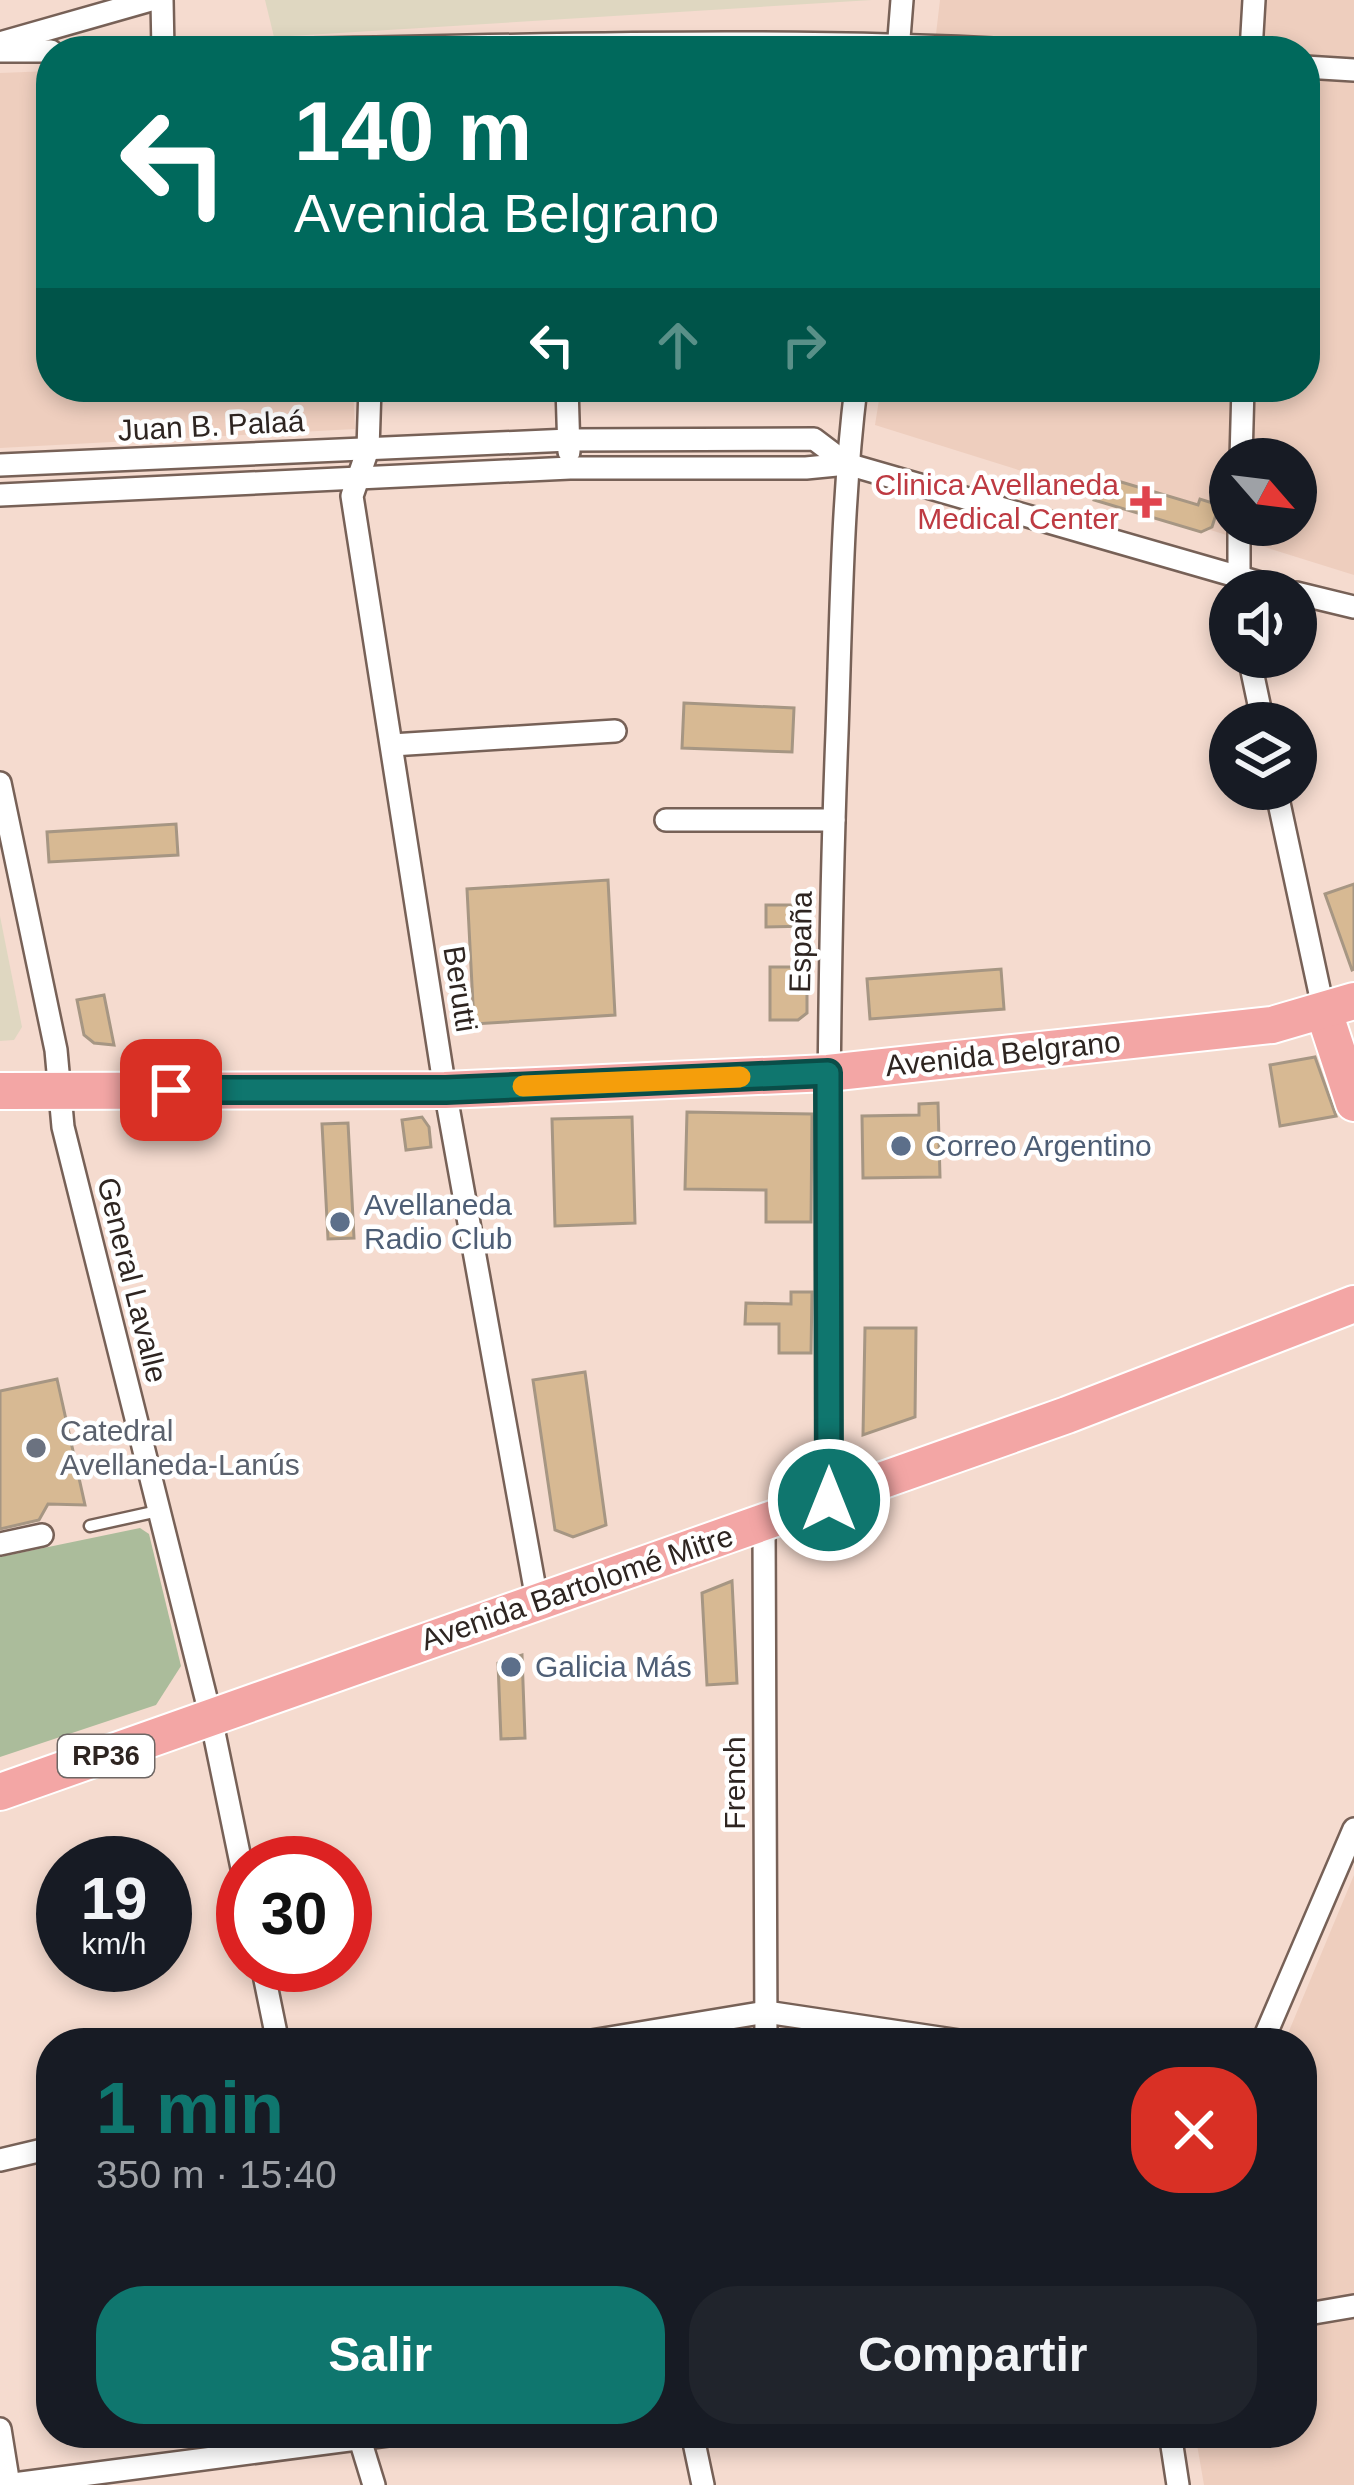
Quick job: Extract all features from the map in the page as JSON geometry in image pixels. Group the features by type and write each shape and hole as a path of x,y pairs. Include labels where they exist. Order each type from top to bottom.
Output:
{"main road":[{"name":"Avenida Belgrano","path":"0,1091 446,1090 828,1073 1272,1025 1339,1006"},
{"path":"1339,1006 1354,1103"},
{"name":"Avenida Bartolomé Mitre","path":"0,1792 1194,1369 1354,1304"}],"street":[{"path":"65,0 72,23"},
{"path":"0,47 151,0"},
{"path":"162,0 163,36"},
{"path":"900,36 902,0"},
{"path":"1252,36 1254,0"},
{"path":"0,47 36,50"},
{"path":"1320,68 1354,70"},
{"name":"Berutti","path":"370,402 368,449 352,496 446,1090 537,1600"},
{"path":"568,402 570,468"},
{"name":"España","path":"829,1500 828,1073 847,464 854,402"},
{"path":"1242,438 1243,402"},
{"name":"Juan B. Palaá","path":"0,465 569,440 814,439 847,464"},
{"name":"Juan B. Palaá","path":"0,495 570,468 847,464 1209,575"},
{"name":"Juan B. Palaá","path":"1317,598 1354,607"},
{"path":"392,745 615,731"},
{"name":"General Lavalle","path":"0,783 56,1050 64,1127 211,1718 235,1836"},
{"path":"1282,810 1339,1006"},
{"path":"666,820 834,820"},
{"name":"French","path":"764,1523 766,2028"},
{"path":"0,1544 42,1535"},
{"path":"1268,2028 1354,1828"},
{"path":"268,1992 275,2028"},
{"path":"669,2028 766,2012 873,2028"},
{"path":"0,2160 36,2152"},
{"path":"1317,2312 1354,2306"},
{"path":"0,2429 8,2485 273,2448"},
{"path":"363,2448 374,2485"},
{"path":"695,2448 704,2485"},
{"path":"1172,2448 1178,2485"}],"lane":[{"path":"91,1526 158,1511"}],"shaded area":[{"path":"265,0 872,0 290,36 274,36"},
{"path":"940,0 1354,0 1354,575 1261,546 1317,546 1317,438 1209,438 1209,530 875,425 879,402 1320,402 1320,36 936,36"},
{"path":"36,72 36,402 354,402 355,429 0,448 0,73"},
{"path":"0,916 22,1027 14,1040 0,1041"},
{"path":"1354,1875 1354,2485 1204,2485 1198,2448 1317,2448 1317,2028 1290,2028"}],"green space":[{"path":"140,1528 149,1534 181,1666 156,1705 0,1757 0,1557"}],"building":[{"name":"Clinica Avellaneda Medical Center","path":"1101,476 1198,505 1200,499 1209,502 1209,528 1201,532 1094,500"},
{"path":"684,703 794,708 792,752 682,748"},
{"path":"176,824 178,855 49,862 47,832"},
{"path":"608,880 615,1015 474,1024 467,889"},
{"path":"1354,884 1354,969 1352,970 1325,894"},
{"path":"766,905 811,905 811,926 766,927"},
{"path":"770,967 807,967 807,1013 798,1020 770,1020"},
{"path":"1001,969 1004,1009 870,1019 867,979"},
{"path":"104,995 114,1045 94,1043 84,1035 77,1000"},
{"path":"1315,1057 1336,1116 1280,1126 1270,1065"},
{"name":"Correo Argentino","path":"938,1103 940,1177 863,1178 862,1116 919,1115 919,1104"},
{"path":"687,1112 812,1114 811,1222 766,1222 766,1190 685,1189"},
{"path":"422,1117 429,1127 431,1147 406,1150 402,1120"},
{"path":"632,1117 635,1223 555,1226 552,1119"},
{"path":"348,1123 354,1238 328,1239 322,1124"},
{"path":"791,1292 812,1292 811,1353 779,1353 779,1324 745,1324 746,1303 791,1304"},
{"path":"865,1328 916,1328 915,1417 863,1435"},
{"path":"585,1372 606,1525 573,1537 555,1530 533,1380"},
{"name":"Catedral Avellaneda-Lanús","path":"57,1379 85,1505 48,1504 39,1520 0,1529 0,1391"},
{"path":"732,1581 737,1683 707,1685 702,1593"},
{"path":"522,1655 525,1738 501,1739 498,1663"}],"slow traffic":[{"path":"523,1086 740,1077"}],"place":[{"name":"Clinica Avellaneda Medical Center","path":"1146,502"},
{"name":"Correo Argentino","path":"901,1146"},
{"name":"Avellaneda Radio Club","path":"340,1222"},
{"name":"Catedral Avellaneda-Lanús","path":"36,1448"},
{"name":"Galicia Más","path":"511,1667"}],"route":[{"path":"171,1090 446,1090 828,1073 829,1500"}]}
